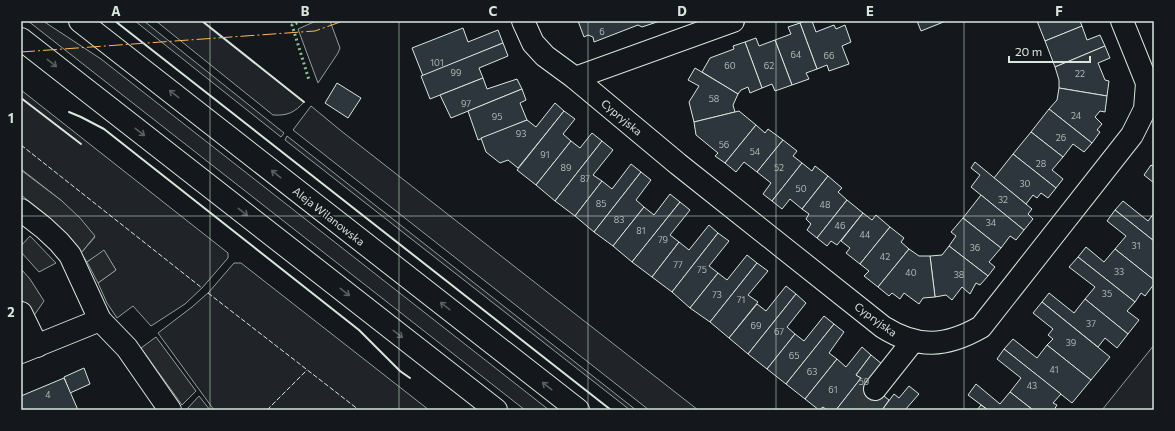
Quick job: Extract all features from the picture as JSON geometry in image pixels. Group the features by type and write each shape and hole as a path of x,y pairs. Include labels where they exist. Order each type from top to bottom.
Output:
{"street":[{"name":"Aleja Wilanowska","path":"80,21 578,410"},
{"name":"Cypryjska","path":"523,21 532,43 545,56 575,78 678,164 883,327 897,335 913,341 931,343 949,341 966,336 981,327 1132,135 1145,109 1147,83 1122,21"},
{"path":"575,78 733,21"},
{"path":"21,39 496,410"},
{"path":"21,210 49,232 70,255 100,320 127,348 170,410"},
{"path":"21,313 29,349 100,320"},
{"path":"875,389 913,341"}],"shaded area":[{"path":"28,21 43,21 101,59 549,410 525,410"},
{"path":"135,21 144,21 284,133 281,137"},
{"path":"156,21 202,21 304,102 291,113 273,115"},
{"path":"316,21 330,21 340,48 318,83 298,29"},
{"path":"21,90 228,253 228,258 202,288 185,304 151,326 133,306 117,318 107,303 98,283 116,270 104,251 87,262 81,253 95,237 62,201 21,169"},
{"path":"311,106 698,410 649,410 293,130"},
{"path":"287,136 636,410 630,410 285,140"},
{"path":"21,170 62,201 80,218 95,236 81,253 48,216 21,195"},
{"path":"30,236 56,263 39,272 21,252 21,246"},
{"path":"104,250 116,270 98,283 87,262"},
{"path":"234,263 241,263 429,410 214,410 158,333 209,292"},
{"path":"21,269 30,279 44,301 33,317 21,299"},
{"path":"156,337 196,391 182,405 141,348"},
{"path":"1154,345 1154,410 1102,410"},
{"path":"199,396 210,410 186,410"}],"building":[{"path":"578,21 660,21 642,27 638,25 594,42 593,37 588,35 584,37"},
{"path":"812,21 816,32 834,25 836,29 845,25 851,42 842,46 849,64 829,71 827,65 817,69 800,23"},
{"path":"917,21 946,21 921,31"},
{"path":"1037,21 1080,21 1082,26 1045,41"},
{"path":"800,23 817,69 806,73 809,79 792,85 775,40 791,34 788,27"},
{"path":"1082,26 1087,40 1100,35 1105,46 1055,67 1045,41"},
{"path":"463,28 468,42 498,30 503,43 423,76 412,48"},
{"path":"756,38 759,46 775,40 792,85 775,91 772,84 762,88 745,42"},
{"path":"745,42 762,88 750,93 748,87 741,90 738,94 702,72 710,58 734,49 733,46"},
{"path":"503,43 508,56 479,68 483,78 430,99 421,76"},
{"path":"1105,46 1110,58 1098,63 1105,80 1109,81 1107,96 1059,88 1059,80 1055,67"},
{"path":"695,68 738,94 733,105 735,112 694,122 689,102 699,86 688,80"},
{"path":"483,78 487,89 517,79 522,89 451,118 440,95"},
{"path":"337,83 361,98 348,118 325,103"},
{"path":"1059,88 1107,96 1105,112 1100,111 1095,117 1102,124 1097,130 1100,132 1092,143 1049,109 1057,100"},
{"path":"522,89 526,100 520,103 527,120 478,140 468,111"},
{"path":"555,103 564,111 518,168 508,160 500,163 486,152 481,138 527,120 536,127"},
{"path":"1049,109 1092,143 1084,152 1073,144 1063,157 1031,132"},
{"path":"564,111 575,119 563,134 571,141 536,185 517,170"},
{"path":"739,111 756,125 725,163 715,156 718,153 696,135 694,122"},
{"path":"756,125 765,133 768,129 783,140 757,172 744,162 736,172 725,163"},
{"path":"1031,132 1063,157 1052,170 1063,179 1056,188 1013,154"},
{"path":"592,133 602,141 555,201 536,185 571,141 580,148"},
{"path":"783,140 797,151 793,156 802,163 772,201 763,194 771,183 757,172"},
{"path":"602,141 613,150 593,175 602,181 575,216 555,201"},
{"path":"1013,154 1056,188 1048,198 1041,193 1037,198 1033,195 1026,204 994,178"},
{"path":"975,162 1032,209 1028,214 1033,219 1024,230 971,187 980,175 971,168"},
{"path":"802,163 812,171 815,166 828,176 802,209 790,199 782,209 772,201"},
{"path":"631,164 641,172 594,232 575,216 602,181 612,189"},
{"path":"1151,165 1154,167 1154,183 1144,175"},
{"path":"641,172 651,180 636,200 644,207 613,246 594,232"},
{"path":"828,176 842,188 838,192 847,200 817,238 807,230 811,224 806,219 809,214 802,209"},
{"path":"670,194 680,202 632,262 613,246 644,207 654,215"},
{"path":"981,195 1024,230 1016,240 1010,236 1001,248 963,218"},
{"path":"847,200 863,213 837,245 831,241 827,246 817,238"},
{"path":"1123,201 1148,221 1154,213 1154,241 1115,210"},
{"path":"680,202 690,210 670,235 679,242 652,277 632,262"},
{"path":"1115,210 1154,241 1154,280 1115,249 1126,236 1107,221"},
{"path":"863,213 872,220 876,215 890,227 860,264 846,253 850,248 841,241"},
{"path":"963,218 1001,248 989,262 995,267 988,276 949,246 956,236 951,232"},
{"path":"709,225 718,233 672,292 652,277 679,242 689,250"},
{"path":"890,227 904,238 901,242 909,249 878,287 864,276 869,271 860,264"},
{"path":"718,233 729,241 709,266 718,273 690,308 672,292"},
{"path":"949,246 988,276 980,285 976,283 970,294 962,287 952,300 946,295 935,297 930,256 942,255"},
{"path":"1086,247 1104,262 1115,249 1154,280 1154,284 1145,296 1141,293 1135,302 1078,257"},
{"path":"909,249 919,256 930,256 935,297 923,298 919,304 904,293 900,299 892,293 889,296 878,287"},
{"path":"747,255 757,263 710,322 690,308 718,273 727,280"},
{"path":"1078,257 1135,302 1127,311 1139,320 1128,334 1085,299 1095,287 1069,267"},
{"path":"757,263 768,271 748,295 758,302 729,338 710,322"},
{"path":"786,286 796,294 748,354 729,338 757,304 766,311"},
{"path":"1049,293 1074,313 1085,299 1128,334 1117,348 1105,338 1098,347 1042,302"},
{"path":"796,294 806,303 787,327 795,334 767,369 748,354"},
{"path":"1042,302 1110,357 1091,380 1047,345 1053,339 1048,335 1053,329 1033,313"},
{"path":"824,316 834,324 786,384 767,369 795,334 804,341"},
{"path":"834,324 844,332 829,353 837,359 805,399 786,384"},
{"path":"1013,339 1037,358 1047,345 1091,380 1072,403 1004,349"},
{"path":"862,347 871,355 856,375 861,378 836,410 827,410 823,407 819,410 805,399 837,359 846,367"},
{"path":"1004,349 1061,394 1053,403 1057,405 1054,410 1033,410 1010,392 1021,378 997,359"},
{"path":"871,355 882,364 875,389 859,410 836,410 861,378 856,375"},
{"path":"84,368 90,384 70,393 64,377"},
{"path":"64,378 78,410 21,410 21,396"},
{"path":"976,384 1000,404 1010,392 1033,410 988,410 968,395"},
{"path":"909,386 919,394 905,410 882,410 894,394 899,398"},
{"path":"875,389 889,400 882,410 859,410"},
{"path":"981,405 988,410 977,410"}],"tunnel":[{"path":"859,410 875,389"}],"hedge":[{"path":"302,21 292,25 309,80"}],"fence":[{"path":"21,145 202,288"},
{"path":"208,293 359,410"},
{"path":"267,410 307,370"}],"wall":[{"path":"115,21 611,410"},
{"path":"202,21 304,102"},
{"path":"21,98 81,144"},
{"path":"69,112 104,129 359,330 400,371 410,378"}],"power":[{"path":"21,52 315,31 343,21"}]}
